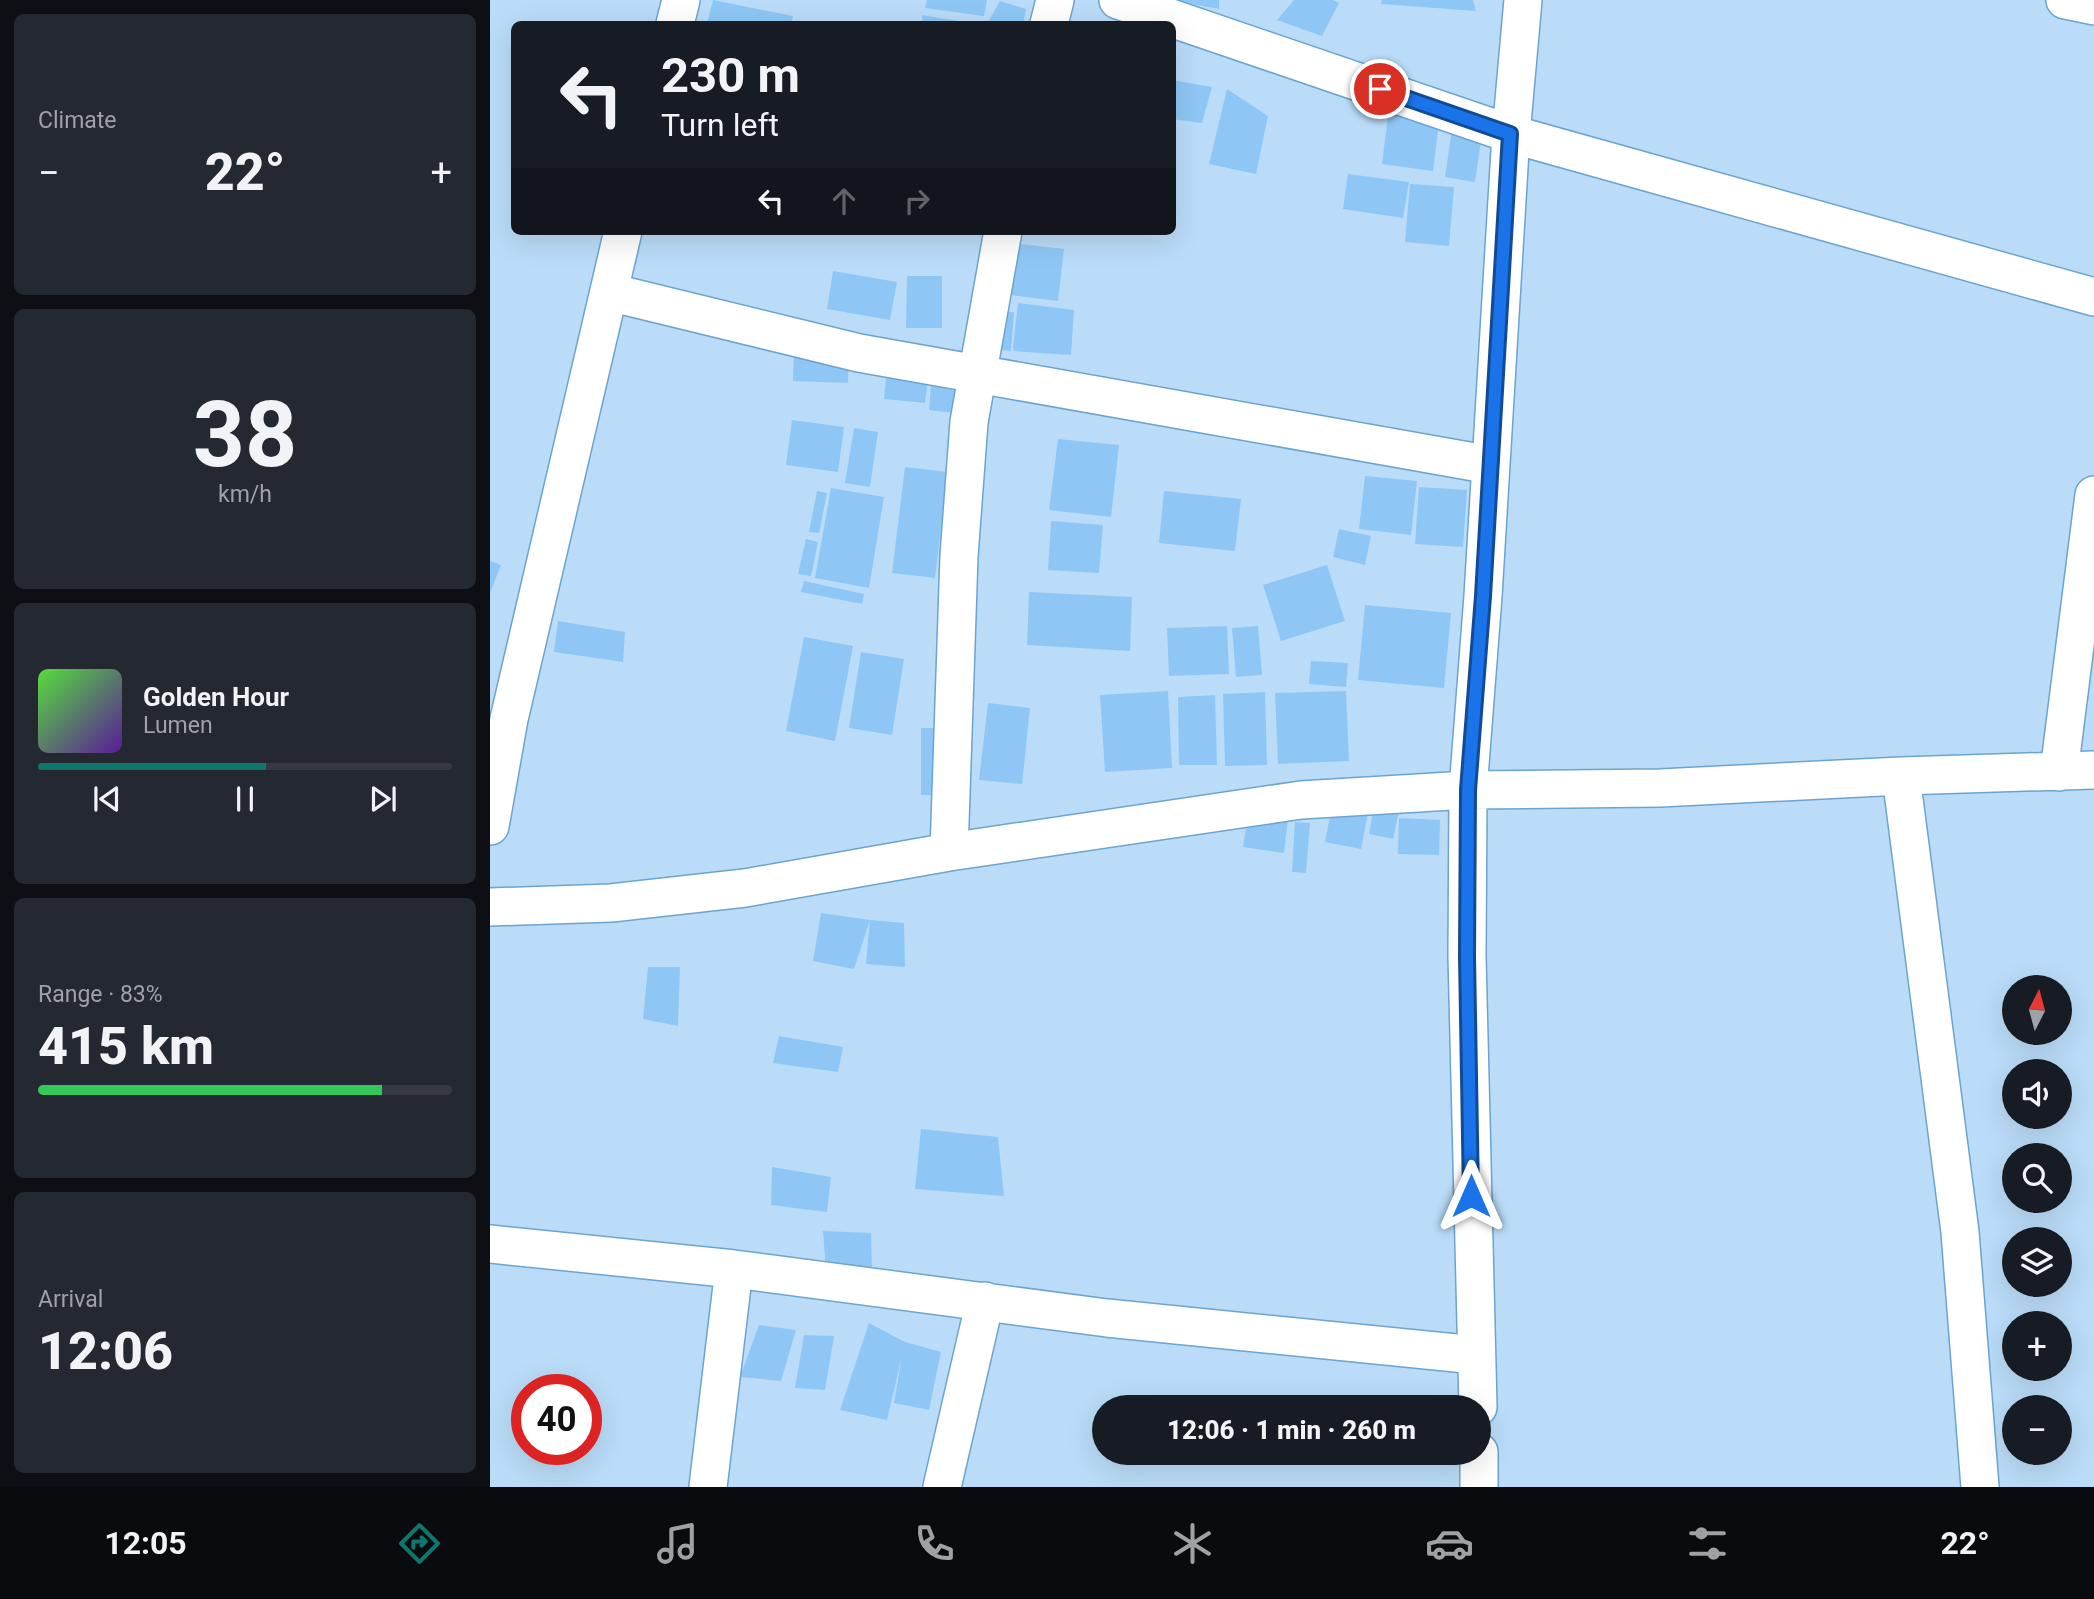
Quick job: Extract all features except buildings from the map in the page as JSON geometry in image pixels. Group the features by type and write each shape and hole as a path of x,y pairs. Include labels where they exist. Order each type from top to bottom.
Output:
{"street":[{"path":"676,21 681,0"},
{"path":"1050,21 1055,0"},
{"path":"1118,0 1510,134 2094,297"},
{"path":"1478,1395 1467,956 1468,790 1491,465 1510,134 1523,0"},
{"path":"2065,0 2094,6"},
{"path":"490,826 509,719 622,235"},
{"path":"949,852 959,556 969,422 1002,235"},
{"path":"609,292 859,354 1491,465"},
{"path":"490,907 611,903 746,888 949,852 1301,800 1468,790 1660,788 1901,776 2077,771 2094,495"},
{"path":"1901,776 1960,1232 1980,1487"},
{"path":"490,1244 734,1269 1107,1318 1476,1355"},
{"path":"708,1487 734,1269"},
{"path":"942,1487 985,1301"},
{"path":"1479,1465 1479,1487"}],"route":[{"path":"1380,89 1510,134 1483,596 1468,790 1467,956 1471,1196"}]}
